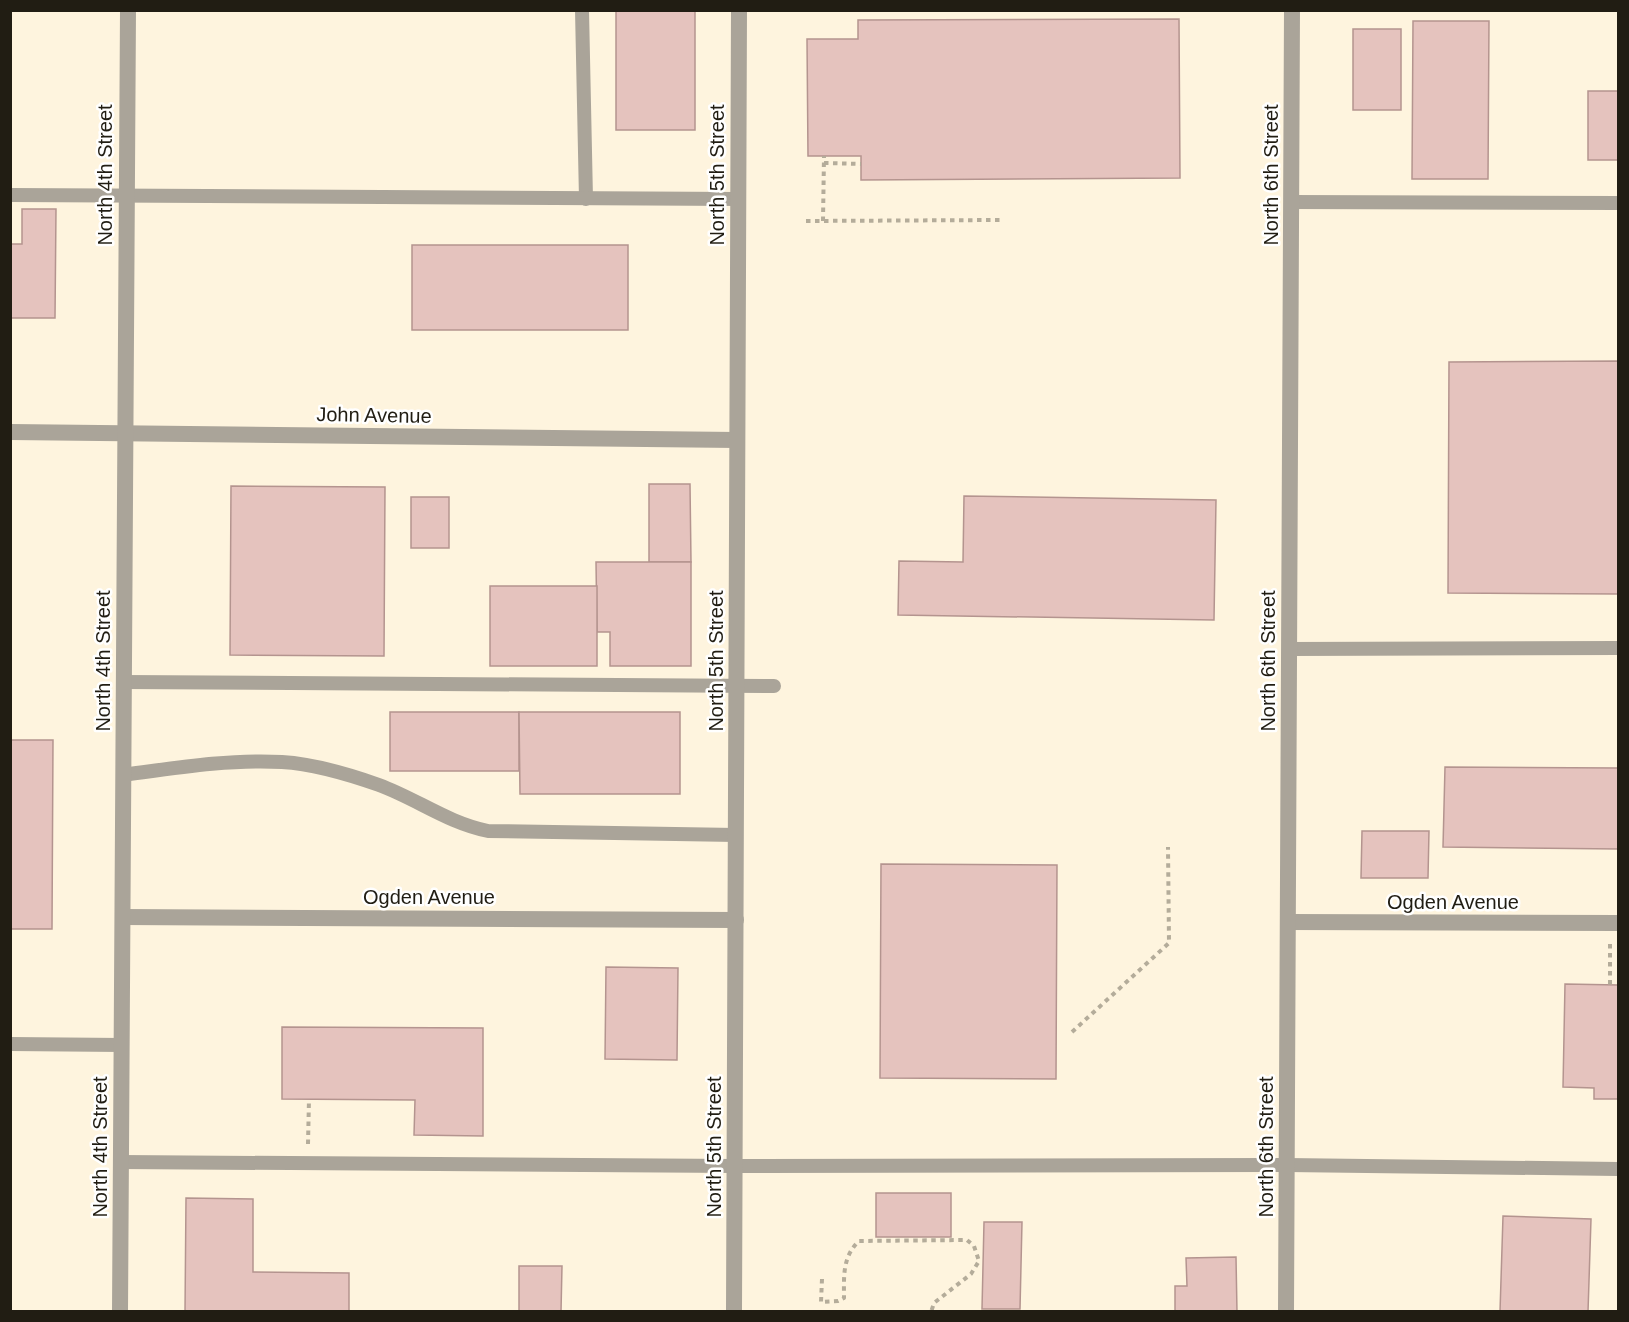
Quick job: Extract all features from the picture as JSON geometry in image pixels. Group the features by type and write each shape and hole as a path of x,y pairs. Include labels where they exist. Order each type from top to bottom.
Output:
{"street":[{"name":"North 4th Street","path":"120,1311 128,10"},
{"name":"North 5th Street","path":"734,1311 739,10"},
{"name":"North 6th Street","path":"1286,1311 1292,10"},
{"name":"John Avenue","path":"10,432 737,440"},
{"name":"Ogden Avenue","path":"123,917 736,920"},
{"name":"Ogden Avenue","path":"1288,922 1614,923"}],"lane":[{"path":"582,10 586,199"},
{"path":"10,195 738,199"},
{"path":"1292,202 1618,203"},
{"path":"1289,649 1618,648"},
{"path":"123,682 774,686"},
{"path":"123,775 212,764 282,762 311,766 380,786 458,823 488,831 736,835"},
{"path":"10,1044 122,1045"},
{"path":"121,1162 735,1166 1287,1165 1618,1169"}],"path":[{"path":"823,221 824,156"},
{"path":"824,163 861,164"},
{"path":"806,221 1000,220"},
{"path":"1072,1032 1169,943 1168,848"},
{"path":"1610,985 1614,923"},
{"path":"308,1163 309,1100"},
{"path":"822,1279 821,1302 838,1301 844,1298 844,1268 850,1249 859,1241 967,1239 974,1246 979,1262 971,1274 934,1303 931,1311"}],"building":[{"path":"616,10 695,10 695,130 616,130"},
{"path":"1179,19 1180,178 861,180 861,156 808,156 807,39 858,39 858,20"},
{"path":"1413,21 1489,21 1488,179 1412,179"},
{"path":"1353,29 1401,29 1401,110 1353,110"},
{"path":"1588,91 1618,91 1618,160 1588,160"},
{"path":"22,209 56,209 55,318 10,318 10,244 22,244"},
{"path":"412,245 628,245 628,330 412,330"},
{"path":"1618,361 1618,594 1448,593 1449,362"},
{"path":"649,484 690,484 691,562 649,562"},
{"path":"231,486 385,487 384,656 230,655"},
{"path":"964,496 1216,500 1214,620 898,615 899,561 963,562"},
{"path":"411,497 449,497 449,548 411,548"},
{"path":"596,562 691,562 691,666 610,666 610,632 597,632"},
{"path":"490,586 597,586 597,666 490,666"},
{"path":"390,712 519,712 519,771 390,771"},
{"path":"519,712 680,712 680,794 520,794"},
{"path":"10,740 53,740 52,929 10,929"},
{"path":"1445,767 1618,768 1618,849 1443,847"},
{"path":"1362,831 1429,831 1428,878 1361,878"},
{"path":"881,864 1057,865 1056,1079 880,1078"},
{"path":"606,967 678,968 677,1060 605,1059"},
{"path":"1565,984 1618,985 1618,1099 1594,1099 1594,1088 1563,1087"},
{"path":"282,1027 483,1028 483,1136 414,1135 415,1100 282,1099"},
{"path":"876,1193 951,1193 951,1237 876,1237"},
{"path":"186,1198 253,1199 253,1272 349,1273 349,1312 185,1312"},
{"path":"1503,1216 1591,1219 1588,1312 1500,1312"},
{"path":"984,1222 1022,1222 1020,1309 982,1309"},
{"path":"1236,1257 1237,1312 1175,1312 1175,1286 1187,1286 1186,1258"},
{"path":"519,1266 562,1266 561,1312 519,1312"}]}
